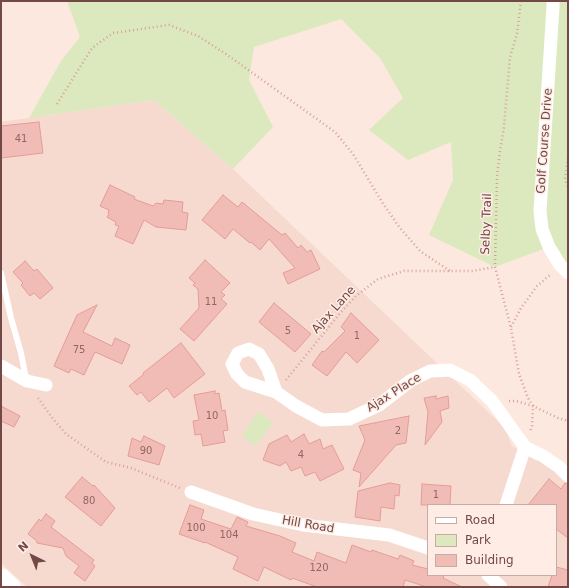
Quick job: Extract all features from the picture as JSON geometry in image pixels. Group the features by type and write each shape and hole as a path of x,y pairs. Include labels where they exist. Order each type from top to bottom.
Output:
{"street":[{"name":"Golf Course Drive","path":"553,1 554,7 540,211 542,229 549,247 564,269"},
{"path":"1,366 26,381 46,385"},
{"name":"Ajax Place","path":"276,392 296,406 322,420 349,419 379,405 410,381 430,371 450,370 470,380 492,401 525,447"},
{"path":"506,504 525,447 543,456 559,467 568,476"},
{"name":"Hill Road","path":"191,492 253,514 302,525 389,535 427,548"},
{"path":"489,576 501,587"},
{"path":"1,577 12,587"}],"lane":[{"path":"1,273 11,318 21,353 26,381"}],"path":[{"name":"Selby Trail","path":"521,1 517,34 510,57 504,126 497,176 495,267 511,328 519,374 528,398 533,406"},
{"path":"56,104 92,48 113,32 169,25 198,36 226,54 335,132 353,154 382,202 400,228 420,252 450,271"},
{"path":"568,158 565,179 568,187"},
{"name":"Ajax Lane","path":"276,392 341,312 356,296 378,279 404,271 472,271 495,267"},
{"path":"511,328 521,308 537,286 564,269"},
{"path":"26,381 53,419 66,434 106,462 131,468 191,492"},
{"path":"492,401 516,401 533,406 568,421"},
{"path":"525,447 532,426 533,406"}],"shaded area":[{"path":"154,100 233,169 504,427 512,446 535,460 546,463 568,484 568,587 27,587 1,563 1,122"}],"green space":[{"path":"67,1 568,1 568,273 549,247 495,267 429,235 453,180 451,142 408,160 369,130 403,98 380,58 341,19 254,47 249,80 273,127 233,169 154,100 29,118 61,61 80,37"},
{"path":"258,412 273,422 256,446 242,436"}],"building":[{"path":"39,122 43,153 1,158 1,126"},
{"path":"110,185 135,197 134,199 153,206 156,203 163,204 164,200 183,202 182,212 188,213 186,230 156,227 144,220 133,244 115,236 119,226 115,225 116,222 107,217 109,210 100,206"},
{"path":"223,195 238,207 242,202 282,235 285,233 298,248 301,245 307,252 311,250 320,269 288,284 283,273 295,268 269,239 260,250 233,229 225,239 202,220"},
{"path":"205,260 230,283 221,292 225,295 221,299 227,304 194,341 180,329 199,308 198,289 193,285 195,283 189,278"},
{"path":"25,261 34,271 37,269 53,288 40,299 34,293 30,296 21,285 23,283 13,272"},
{"path":"274,303 311,334 295,352 259,322"},
{"path":"97,305 83,332 112,346 115,338 130,345 122,364 95,352 84,375 71,369 69,373 54,366 77,315"},
{"path":"351,313 379,340 357,363 346,352 327,376 312,365 322,351 324,352 345,331 341,327"},
{"path":"181,343 205,374 174,398 167,388 149,402 141,392 137,395 129,386"},
{"path":"215,391 215,394 219,393 222,411 225,410 228,430 223,431 225,442 203,446 201,434 195,435 193,421 199,420 194,395"},
{"path":"436,396 436,399 448,396 449,408 440,411 442,422 425,445 428,412 424,398"},
{"path":"1,406 20,416 14,427 1,421"},
{"path":"409,416 406,443 396,445 359,487 361,473 353,470 365,440 359,426"},
{"path":"304,434 309,444 320,439 323,449 332,445 344,469 320,481 315,472 305,476 301,467 291,471 286,462 280,466 263,460 269,444 287,435 291,442"},
{"path":"144,436 165,446 159,465 128,456 132,438 141,442"},
{"path":"82,477 93,486 94,485 115,508 101,526 65,497"},
{"path":"549,479 561,489 565,483 568,484 568,538 557,530 557,504 529,504"},
{"path":"390,483 400,485 399,496 395,495 394,509 381,507 380,521 355,517 358,491"},
{"path":"422,484 451,486 450,504 421,505"},
{"path":"190,505 204,510 201,519 231,529 237,517 248,522 246,526 280,536 296,543 292,552 314,561 317,552 346,563 352,545 398,559 400,555 414,561 412,565 427,569 427,576 444,576 443,578 462,587 427,587 405,580 403,587 317,587 292,578 291,580 264,567 258,581 233,569 238,557 205,542 179,534"},
{"path":"46,514 55,521 51,527 94,560 92,563 95,566 85,581 74,573 79,566 66,556 63,548 37,543 37,541 28,534 39,519 41,521"},
{"path":"557,567 568,570 568,587 548,587 552,576 557,576"}]}
